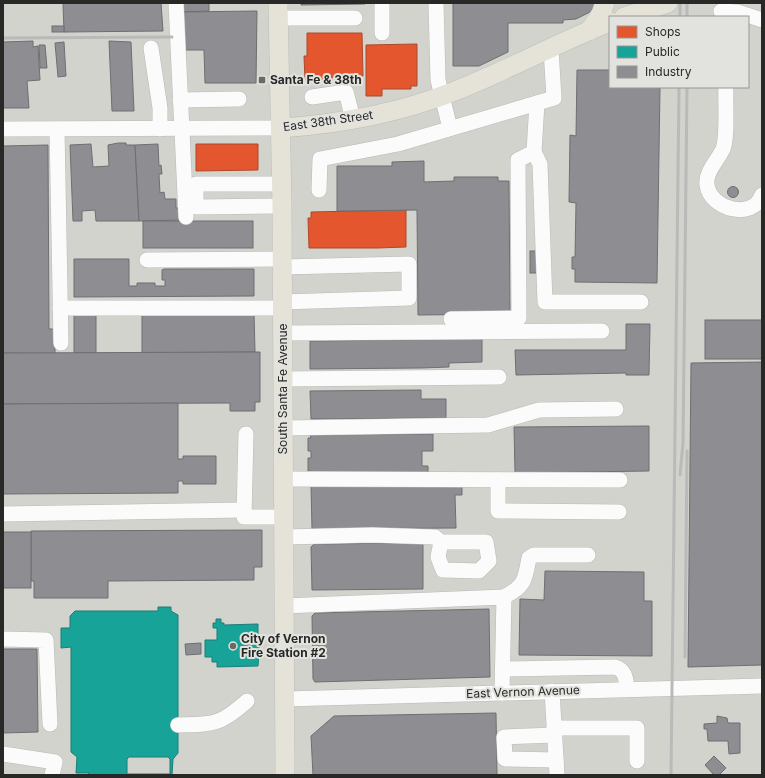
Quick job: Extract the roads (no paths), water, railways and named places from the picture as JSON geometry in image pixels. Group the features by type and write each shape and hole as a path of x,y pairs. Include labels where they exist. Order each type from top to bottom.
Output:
{"main road":[{"path":"589,31 601,14 605,3"},
{"path":"627,16 668,3"},
{"name":"South Santa Fe Avenue","path":"278,11 282,184 281,263 284,479 285,775"},
{"name":"East 38th Street","path":"280,128 353,119 383,113 441,96 609,22"}],"street":[{"path":"176,3 186,218"},
{"path":"382,3 382,33"},
{"path":"436,3 438,80 450,128"},
{"path":"720,10 738,12 762,20"},
{"path":"278,11 355,18"},
{"path":"151,48 160,108 160,128"},
{"path":"319,190 320,159 398,144 554,98 551,49"},
{"path":"726,88 723,149 707,177 708,190 712,198 722,205 740,210 754,206 760,201 762,195"},
{"path":"312,96 346,92 353,119"},
{"path":"180,100 239,99"},
{"path":"538,103 534,152 540,164 545,302 641,302"},
{"name":"East 38th Street","path":"3,129 280,128"},
{"path":"57,129 61,343"},
{"path":"451,319 519,318 518,160 534,152"},
{"path":"183,170 196,184 196,207 282,206"},
{"path":"196,184 282,184"},
{"path":"60,308 137,309 282,305 409,298 409,264 147,260"},
{"path":"282,333 602,331"},
{"path":"283,379 499,377"},
{"path":"283,428 488,425 539,410 616,409"},
{"path":"246,434 244,517 283,517"},
{"path":"284,479 620,480"},
{"path":"498,480 498,510 619,512"},
{"path":"3,514 244,510"},
{"path":"284,537 435,537 441,542"},
{"path":"284,606 504,597 518,589 521,585 524,580 529,558 534,555 588,555"},
{"path":"502,693 504,597"},
{"path":"3,639 46,640 50,724"},
{"path":"503,669 615,667 619,668 625,675 627,690"},
{"path":"540,668 554,732 557,775"},
{"name":"East Vernon Avenue","path":"285,699 762,686"},
{"path":"178,725 218,722 233,714 247,701"},
{"path":"556,760 505,759 504,737 554,732 637,728 637,761"},
{"path":"3,754 54,768"}],"railway":[{"path":"680,3 680,16"},
{"path":"687,3 687,16"},
{"path":"3,38 172,37"},
{"path":"671,775 679,88"},
{"path":"680,475 683,443 687,88"},
{"path":"685,657 687,451"}],"place":[{"name":"Santa Fe & 38th","path":"262,80"},
{"name":"City of Vernon Fire Station #2","path":"233,646"}]}
